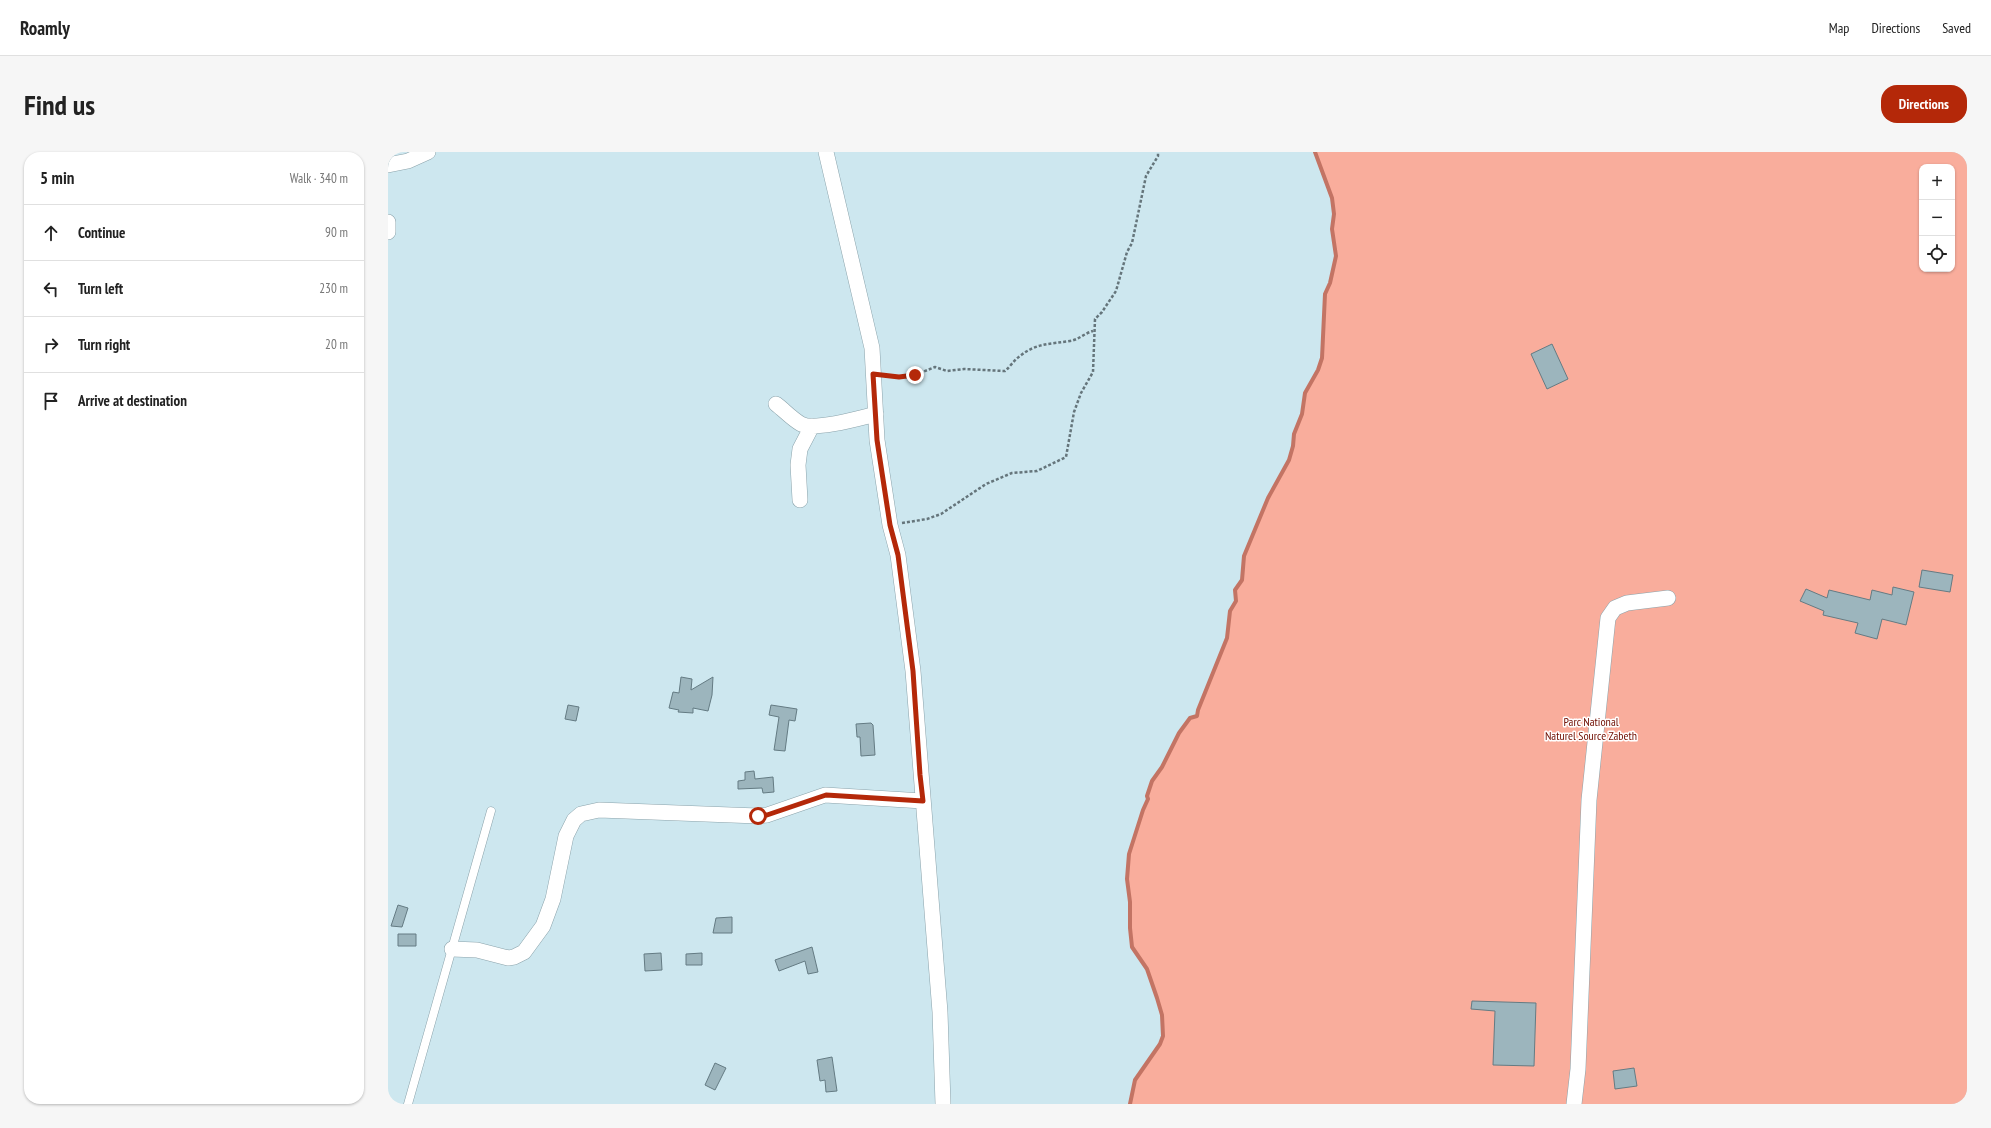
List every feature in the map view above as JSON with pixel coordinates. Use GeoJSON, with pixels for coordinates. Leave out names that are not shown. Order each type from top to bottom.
{"type":"FeatureCollection","features":[{"type":"Feature","properties":{"kind":"street"},"geometry":{"type":"LineString","coordinates":[[388,165],[408,161],[428,152]]}},
{"type":"Feature","properties":{"kind":"street"},"geometry":{"type":"LineString","coordinates":[[826,152],[872,348],[877,440],[890,525],[898,555],[913,671],[920,775],[940,1012],[943,1104]]}},
{"type":"Feature","properties":{"kind":"street"},"geometry":{"type":"LineString","coordinates":[[388,222],[388,232]]}},
{"type":"Feature","properties":{"kind":"street"},"geometry":{"type":"LineString","coordinates":[[776,404],[802,424],[812,426],[844,422],[876,414]]}},
{"type":"Feature","properties":{"kind":"street"},"geometry":{"type":"LineString","coordinates":[[800,500],[798,466],[800,449],[812,426]]}},
{"type":"Feature","properties":{"kind":"street"},"geometry":{"type":"LineString","coordinates":[[1574,1104],[1578,1069],[1589,800],[1608,618],[1615,608],[1626,603],[1668,598]]}},
{"type":"Feature","properties":{"kind":"street"},"geometry":{"type":"LineString","coordinates":[[452,949],[477,950],[508,958],[524,952],[543,926],[553,898],[566,836],[574,820],[581,814],[590,811],[599,810],[758,816],[767,815],[826,795],[923,801]]}},
{"type":"Feature","properties":{"kind":"lane"},"geometry":{"type":"LineString","coordinates":[[408,1104],[491,811]]}},
{"type":"Feature","properties":{"kind":"path"},"geometry":{"type":"LineString","coordinates":[[890,525],[927,519],[940,514],[986,484],[1012,473],[1037,470],[1066,457],[1074,412],[1081,393],[1093,372],[1093,331],[1095,319],[1102,312],[1116,291],[1127,252],[1132,243],[1146,176],[1158,156],[1158,152]]}},
{"type":"Feature","properties":{"kind":"path"},"geometry":{"type":"LineString","coordinates":[[873,374],[899,377],[915,375],[935,367],[947,371],[964,369],[1005,371],[1013,365],[1018,356],[1028,350],[1046,343],[1072,341],[1093,331]]}},
{"type":"Feature","properties":{"kind":"green space","name":"Parc National Naturel Source Zabeth"},"geometry":{"type":"Polygon","coordinates":[[[1315,152],[1967,152],[1967,1104],[1130,1104],[1135,1080],[1160,1044],[1163,1036],[1162,1015],[1147,969],[1132,947],[1130,902],[1127,879],[1129,854],[1148,799],[1147,796],[1152,781],[1162,767],[1179,733],[1190,718],[1197,716],[1198,710],[1227,638],[1230,611],[1236,601],[1235,590],[1242,580],[1244,556],[1268,498],[1289,460],[1293,446],[1294,434],[1302,414],[1305,393],[1318,370],[1322,358],[1325,294],[1330,283],[1336,256],[1332,229],[1334,214],[1332,198],[1315,152]]]}},
{"type":"Feature","properties":{"kind":"building"},"geometry":{"type":"Polygon","coordinates":[[[1552,344],[1568,379],[1547,389],[1531,354],[1552,344]]]}},
{"type":"Feature","properties":{"kind":"building"},"geometry":{"type":"Polygon","coordinates":[[[1922,570],[1953,575],[1950,592],[1919,587],[1922,570]]]}},
{"type":"Feature","properties":{"kind":"building"},"geometry":{"type":"Polygon","coordinates":[[[1893,587],[1914,592],[1906,625],[1882,619],[1877,639],[1855,633],[1858,623],[1823,615],[1824,611],[1800,601],[1806,589],[1827,598],[1829,590],[1870,600],[1872,590],[1892,595],[1893,587]]]}},
{"type":"Feature","properties":{"kind":"building"},"geometry":{"type":"Polygon","coordinates":[[[681,677],[692,679],[691,690],[713,677],[712,695],[708,711],[693,708],[693,713],[678,712],[679,710],[669,708],[673,692],[679,693],[681,677]]]}},
{"type":"Feature","properties":{"kind":"building"},"geometry":{"type":"Polygon","coordinates":[[[568,705],[579,707],[576,721],[565,719],[568,705]]]}},
{"type":"Feature","properties":{"kind":"building"},"geometry":{"type":"Polygon","coordinates":[[[771,705],[797,709],[795,721],[789,720],[785,751],[774,750],[779,717],[769,715],[771,705]]]}},
{"type":"Feature","properties":{"kind":"building"},"geometry":{"type":"Polygon","coordinates":[[[871,723],[873,725],[875,755],[861,756],[860,737],[857,737],[856,724],[871,723]]]}},
{"type":"Feature","properties":{"kind":"building"},"geometry":{"type":"Polygon","coordinates":[[[754,771],[755,779],[773,777],[774,792],[763,793],[762,788],[738,789],[738,781],[745,780],[745,772],[754,771]]]}},
{"type":"Feature","properties":{"kind":"building"},"geometry":{"type":"Polygon","coordinates":[[[398,905],[408,908],[402,927],[391,926],[398,905]]]}},
{"type":"Feature","properties":{"kind":"building"},"geometry":{"type":"Polygon","coordinates":[[[732,917],[732,933],[713,933],[716,918],[732,917]]]}},
{"type":"Feature","properties":{"kind":"building"},"geometry":{"type":"Polygon","coordinates":[[[398,934],[416,934],[416,946],[398,946],[398,934]]]}},
{"type":"Feature","properties":{"kind":"building"},"geometry":{"type":"Polygon","coordinates":[[[812,947],[818,972],[808,974],[805,961],[779,971],[775,960],[812,947]]]}},
{"type":"Feature","properties":{"kind":"building"},"geometry":{"type":"Polygon","coordinates":[[[661,953],[662,970],[645,971],[644,954],[661,953]]]}},
{"type":"Feature","properties":{"kind":"building"},"geometry":{"type":"Polygon","coordinates":[[[702,953],[702,965],[686,965],[686,954],[702,953]]]}},
{"type":"Feature","properties":{"kind":"building"},"geometry":{"type":"Polygon","coordinates":[[[1472,1001],[1536,1003],[1534,1066],[1493,1065],[1495,1011],[1471,1009],[1472,1001]]]}},
{"type":"Feature","properties":{"kind":"building"},"geometry":{"type":"Polygon","coordinates":[[[832,1057],[837,1091],[826,1092],[825,1080],[820,1081],[817,1060],[832,1057]]]}},
{"type":"Feature","properties":{"kind":"building"},"geometry":{"type":"Polygon","coordinates":[[[715,1063],[726,1068],[715,1090],[705,1085],[715,1063]]]}},
{"type":"Feature","properties":{"kind":"building"},"geometry":{"type":"Polygon","coordinates":[[[1634,1068],[1637,1086],[1615,1089],[1613,1071],[1634,1068]]]}},
{"type":"Feature","properties":{"kind":"waterway"},"geometry":{"type":"LineString","coordinates":[[1130,1104],[1135,1080],[1160,1044],[1163,1036],[1162,1015],[1147,969],[1132,947],[1130,902],[1127,879],[1129,854],[1148,799],[1147,796],[1152,781],[1162,767],[1179,733],[1190,718],[1197,716],[1198,710],[1227,638],[1230,611],[1236,601],[1235,590],[1242,580],[1244,556],[1268,498],[1289,460],[1293,446],[1294,434],[1302,414],[1305,393],[1318,370],[1322,358],[1325,294],[1330,283],[1336,256],[1332,229],[1334,214],[1332,198],[1315,152]]}},
{"type":"Feature","properties":{"kind":"route"},"geometry":{"type":"LineString","coordinates":[[758,816],[767,815],[815,797],[826,795],[923,801],[913,671],[898,555],[890,525],[877,440],[873,374],[899,377],[915,375]]}}]}
